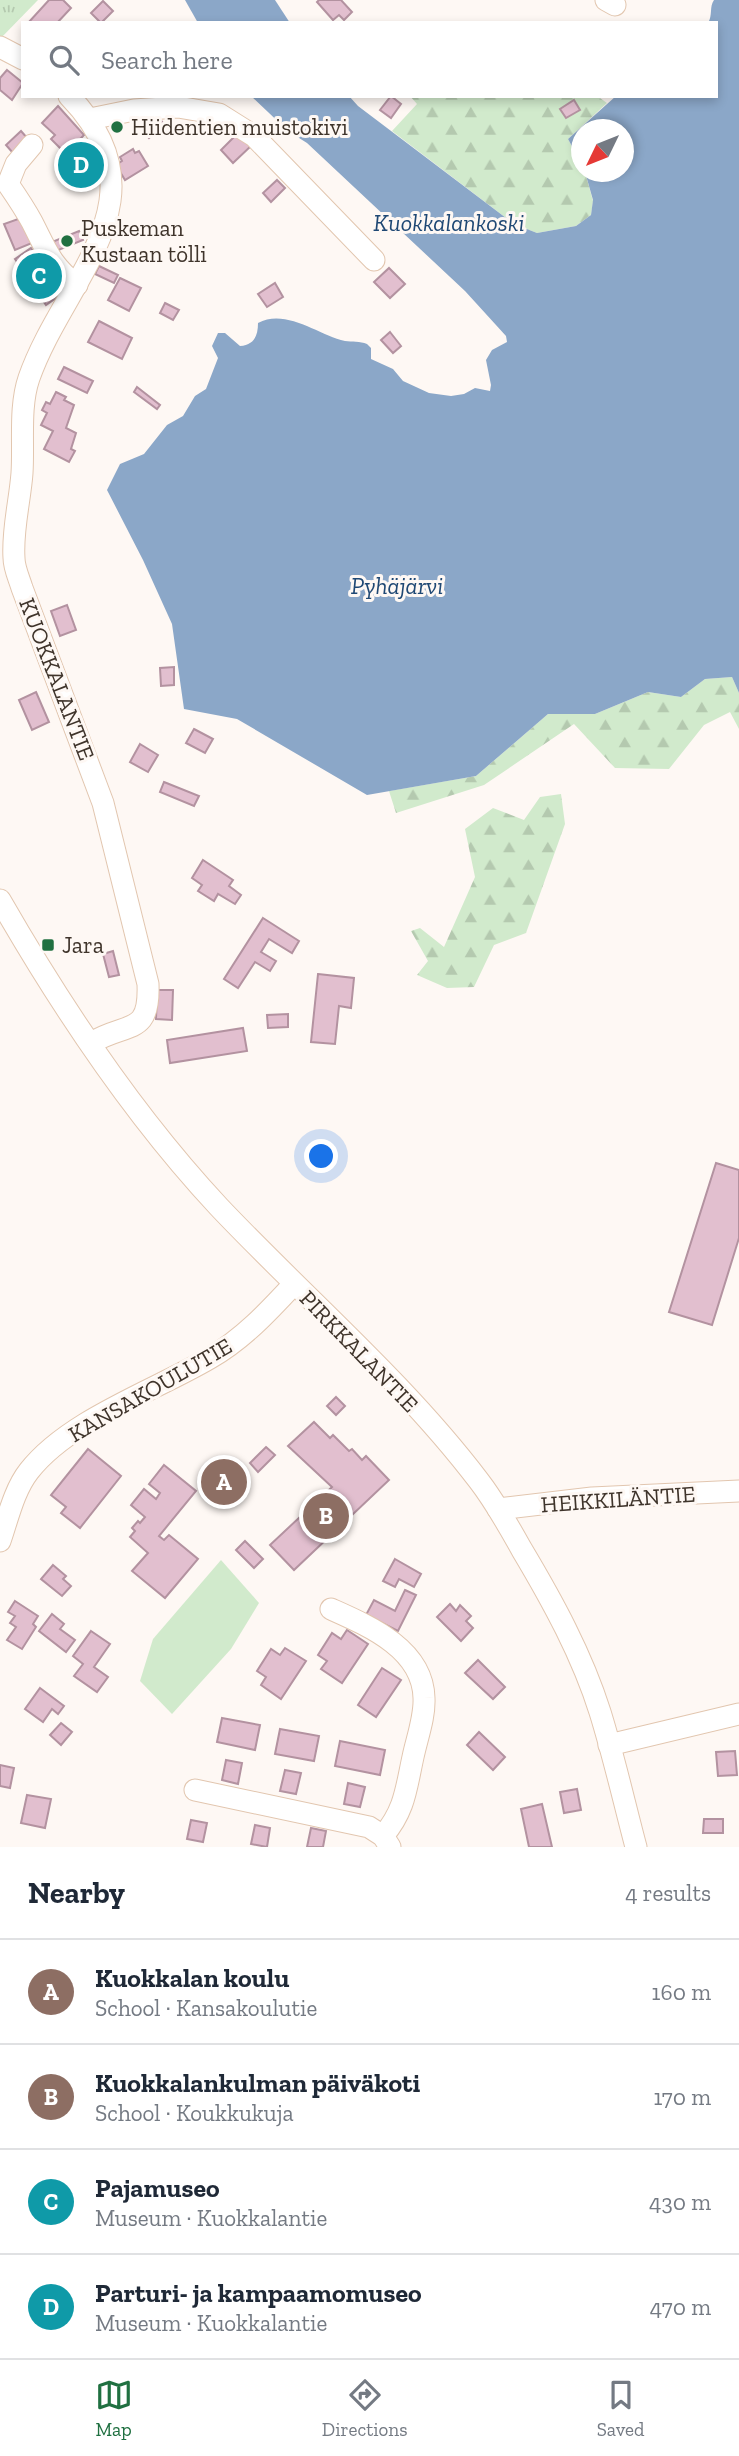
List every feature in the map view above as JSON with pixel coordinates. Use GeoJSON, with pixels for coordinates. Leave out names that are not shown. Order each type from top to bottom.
{"type":"FeatureCollection","features":[{"type":"Feature","properties":{"kind":"street"},"geometry":{"type":"LineString","coordinates":[[0,47],[21,58]]}},
{"type":"Feature","properties":{"kind":"street","name":"KUOKKALANTIE"},"geometry":{"type":"LineString","coordinates":[[71,98],[90,119],[107,153],[112,179],[110,204],[102,233],[28,381],[14,557],[19,578],[103,803],[148,984],[149,1004],[140,1022],[130,1028],[106,1034],[91,1043]]}},
{"type":"Feature","properties":{"kind":"street"},"geometry":{"type":"LineString","coordinates":[[90,119],[134,110],[178,107],[219,114],[254,136],[374,260]]}},
{"type":"Feature","properties":{"kind":"street"},"geometry":{"type":"LineString","coordinates":[[32,145],[16,163],[8,184],[25,209],[47,256],[61,273],[77,285]]}},
{"type":"Feature","properties":{"kind":"street","name":"PIRKKALANTIE"},"geometry":{"type":"LineString","coordinates":[[0,900],[91,1043],[163,1141],[217,1205],[363,1352],[425,1419],[479,1481],[498,1509],[544,1586],[575,1646],[599,1710],[636,1847]]}},
{"type":"Feature","properties":{"kind":"street","name":"KANSAKOULUTIE"},"geometry":{"type":"LineString","coordinates":[[0,1541],[28,1472],[47,1452],[78,1429],[169,1381],[240,1338],[294,1284]]}},
{"type":"Feature","properties":{"kind":"street","name":"HEIKKILÄNTIE"},"geometry":{"type":"LineString","coordinates":[[498,1509],[592,1498],[739,1491]]}},
{"type":"Feature","properties":{"kind":"street"},"geometry":{"type":"LineString","coordinates":[[195,1790],[369,1827],[387,1842],[404,1803],[425,1697],[419,1677],[407,1657],[390,1640],[331,1609]]}},
{"type":"Feature","properties":{"kind":"street"},"geometry":{"type":"LineString","coordinates":[[609,1745],[739,1714]]}},
{"type":"Feature","properties":{"kind":"green space"},"geometry":{"type":"Polygon","coordinates":[[[0,0],[38,0],[0,39],[0,0]]]}},
{"type":"Feature","properties":{"kind":"green space"},"geometry":{"type":"Polygon","coordinates":[[[412,98],[600,98],[607,103],[590,119],[571,119],[571,136],[568,139],[571,145],[571,182],[588,182],[593,201],[591,215],[576,226],[537,233],[514,224],[392,131],[417,104],[412,98]]]}},
{"type":"Feature","properties":{"kind":"green space"},"geometry":{"type":"Polygon","coordinates":[[[732,677],[739,693],[739,729],[730,712],[704,725],[669,769],[615,768],[574,724],[484,785],[396,813],[389,791],[476,776],[548,714],[595,714],[648,692],[681,697],[705,679],[732,677]]]}},
{"type":"Feature","properties":{"kind":"green space"},"geometry":{"type":"Polygon","coordinates":[[[561,794],[565,824],[526,933],[494,945],[474,987],[447,988],[417,975],[428,961],[411,931],[420,928],[444,947],[475,877],[465,829],[493,808],[524,820],[540,797],[561,794]]]}},
{"type":"Feature","properties":{"kind":"green space"},"geometry":{"type":"Polygon","coordinates":[[[221,1560],[259,1603],[231,1649],[172,1714],[140,1681],[153,1639],[221,1560]]]}},
{"type":"Feature","properties":{"kind":"water"},"geometry":{"type":"Polygon","coordinates":[[[185,0],[275,0],[289,21],[197,21],[185,0]]]}},
{"type":"Feature","properties":{"kind":"water","name":"Pyhäjärvi"},"geometry":{"type":"Polygon","coordinates":[[[714,0],[739,0],[739,693],[732,677],[705,679],[681,697],[648,692],[595,714],[548,714],[476,776],[367,795],[237,719],[184,709],[172,624],[107,490],[120,464],[144,454],[167,425],[183,416],[195,396],[206,389],[218,358],[212,346],[218,333],[225,333],[240,346],[249,344],[254,339],[258,323],[269,319],[291,321],[335,338],[367,344],[371,348],[371,359],[393,369],[403,381],[429,393],[451,396],[464,394],[475,388],[490,391],[486,360],[492,350],[507,342],[506,336],[465,291],[307,143],[288,131],[253,98],[351,98],[514,224],[537,233],[576,226],[591,215],[593,200],[588,182],[634,182],[634,119],[590,119],[614,98],[718,98],[718,21],[709,21],[714,0]]]}},
{"type":"Feature","properties":{"kind":"building"},"geometry":{"type":"Polygon","coordinates":[[[49,0],[63,0],[71,8],[59,21],[30,21],[49,0]]]}},
{"type":"Feature","properties":{"kind":"building"},"geometry":{"type":"Polygon","coordinates":[[[341,0],[352,12],[344,20],[339,15],[333,20],[317,2],[341,0]]]}},
{"type":"Feature","properties":{"kind":"building"},"geometry":{"type":"Polygon","coordinates":[[[103,1],[113,11],[103,21],[99,21],[91,13],[103,1]]]}},
{"type":"Feature","properties":{"kind":"building"},"geometry":{"type":"Polygon","coordinates":[[[7,70],[21,81],[12,100],[0,90],[0,78],[7,70]]]}},
{"type":"Feature","properties":{"kind":"building"},"geometry":{"type":"Polygon","coordinates":[[[389,98],[401,104],[391,118],[380,110],[389,98]]]}},
{"type":"Feature","properties":{"kind":"building"},"geometry":{"type":"Polygon","coordinates":[[[574,100],[580,110],[566,118],[560,109],[574,100]]]}},
{"type":"Feature","properties":{"kind":"building"},"geometry":{"type":"Polygon","coordinates":[[[58,106],[84,135],[69,151],[66,148],[63,151],[51,139],[55,135],[42,123],[58,106]]]}},
{"type":"Feature","properties":{"kind":"building"},"geometry":{"type":"Polygon","coordinates":[[[156,115],[164,124],[149,138],[141,129],[156,115]]]}},
{"type":"Feature","properties":{"kind":"building"},"geometry":{"type":"Polygon","coordinates":[[[21,131],[28,139],[13,153],[6,145],[21,131]]]}},
{"type":"Feature","properties":{"kind":"building"},"geometry":{"type":"Polygon","coordinates":[[[239,132],[252,145],[233,163],[221,150],[239,132]]]}},
{"type":"Feature","properties":{"kind":"building"},"geometry":{"type":"Polygon","coordinates":[[[87,140],[96,150],[86,159],[96,170],[85,181],[66,160],[87,140]]]}},
{"type":"Feature","properties":{"kind":"building"},"geometry":{"type":"Polygon","coordinates":[[[133,149],[135,153],[139,151],[148,166],[125,180],[116,165],[122,161],[120,157],[133,149]]]}},
{"type":"Feature","properties":{"kind":"building"},"geometry":{"type":"Polygon","coordinates":[[[277,180],[285,188],[271,202],[263,193],[277,180]]]}},
{"type":"Feature","properties":{"kind":"building"},"geometry":{"type":"Polygon","coordinates":[[[21,218],[32,243],[15,250],[4,224],[21,218]]]}},
{"type":"Feature","properties":{"kind":"building","name":"Puskeman Kustaan tölli"},"geometry":{"type":"Polygon","coordinates":[[[79,231],[83,240],[56,251],[52,242],[79,231]]]}},
{"type":"Feature","properties":{"kind":"building"},"geometry":{"type":"Polygon","coordinates":[[[31,248],[63,293],[46,305],[15,259],[31,248]]]}},
{"type":"Feature","properties":{"kind":"building"},"geometry":{"type":"Polygon","coordinates":[[[99,266],[118,275],[114,283],[95,274],[99,266]]]}},
{"type":"Feature","properties":{"kind":"building"},"geometry":{"type":"Polygon","coordinates":[[[389,268],[405,284],[390,298],[374,282],[389,268]]]}},
{"type":"Feature","properties":{"kind":"building"},"geometry":{"type":"Polygon","coordinates":[[[120,278],[141,288],[129,311],[108,300],[120,278]]]}},
{"type":"Feature","properties":{"kind":"building"},"geometry":{"type":"Polygon","coordinates":[[[275,283],[283,297],[267,307],[258,294],[275,283]]]}},
{"type":"Feature","properties":{"kind":"building"},"geometry":{"type":"Polygon","coordinates":[[[165,303],[179,310],[173,320],[160,313],[165,303]]]}},
{"type":"Feature","properties":{"kind":"building"},"geometry":{"type":"Polygon","coordinates":[[[99,321],[132,338],[122,359],[88,342],[99,321]]]}},
{"type":"Feature","properties":{"kind":"building"},"geometry":{"type":"Polygon","coordinates":[[[390,332],[401,346],[393,353],[381,340],[390,332]]]}},
{"type":"Feature","properties":{"kind":"building"},"geometry":{"type":"Polygon","coordinates":[[[64,367],[93,381],[87,393],[58,379],[64,367]]]}},
{"type":"Feature","properties":{"kind":"building"},"geometry":{"type":"Polygon","coordinates":[[[137,387],[160,405],[157,409],[134,392],[137,387]]]}},
{"type":"Feature","properties":{"kind":"building"},"geometry":{"type":"Polygon","coordinates":[[[56,392],[74,405],[66,428],[76,433],[71,449],[75,451],[69,462],[44,449],[53,431],[41,425],[47,413],[42,410],[46,402],[50,404],[56,392]]]}},
{"type":"Feature","properties":{"kind":"building"},"geometry":{"type":"Polygon","coordinates":[[[67,605],[76,630],[60,636],[51,611],[67,605]]]}},
{"type":"Feature","properties":{"kind":"building"},"geometry":{"type":"Polygon","coordinates":[[[174,667],[174,685],[161,686],[160,668],[174,667]]]}},
{"type":"Feature","properties":{"kind":"building"},"geometry":{"type":"Polygon","coordinates":[[[36,692],[49,722],[32,730],[19,700],[36,692]]]}},
{"type":"Feature","properties":{"kind":"building"},"geometry":{"type":"Polygon","coordinates":[[[194,729],[213,739],[205,753],[186,743],[194,729]]]}},
{"type":"Feature","properties":{"kind":"building"},"geometry":{"type":"Polygon","coordinates":[[[140,744],[158,755],[148,772],[130,762],[140,744]]]}},
{"type":"Feature","properties":{"kind":"building"},"geometry":{"type":"Polygon","coordinates":[[[164,782],[199,796],[194,806],[160,792],[164,782]]]}},
{"type":"Feature","properties":{"kind":"building"},"geometry":{"type":"Polygon","coordinates":[[[203,860],[233,880],[229,886],[241,895],[235,904],[218,894],[214,901],[198,891],[202,885],[192,878],[203,860]]]}},
{"type":"Feature","properties":{"kind":"building"},"geometry":{"type":"Polygon","coordinates":[[[263,918],[299,941],[292,953],[269,939],[261,952],[276,961],[270,971],[255,962],[238,988],[224,979],[263,918]]]}},
{"type":"Feature","properties":{"kind":"building"},"geometry":{"type":"Polygon","coordinates":[[[113,951],[119,975],[109,977],[103,954],[113,951]]]}},
{"type":"Feature","properties":{"kind":"building"},"geometry":{"type":"Polygon","coordinates":[[[318,974],[354,978],[351,1008],[339,1006],[335,1044],[311,1042],[318,974]]]}},
{"type":"Feature","properties":{"kind":"building"},"geometry":{"type":"Polygon","coordinates":[[[157,990],[173,990],[172,1020],[156,1019],[157,990]]]}},
{"type":"Feature","properties":{"kind":"building"},"geometry":{"type":"Polygon","coordinates":[[[288,1014],[288,1027],[268,1028],[267,1015],[288,1014]]]}},
{"type":"Feature","properties":{"kind":"building"},"geometry":{"type":"Polygon","coordinates":[[[243,1028],[247,1051],[170,1063],[167,1040],[243,1028]]]}},
{"type":"Feature","properties":{"kind":"building"},"geometry":{"type":"Polygon","coordinates":[[[716,1163],[739,1170],[739,1238],[712,1325],[669,1312],[716,1163]]]}},
{"type":"Feature","properties":{"kind":"building"},"geometry":{"type":"Polygon","coordinates":[[[336,1397],[345,1406],[336,1415],[327,1406],[336,1397]]]}},
{"type":"Feature","properties":{"kind":"building"},"geometry":{"type":"Polygon","coordinates":[[[314,1422],[330,1438],[333,1435],[362,1460],[366,1456],[389,1480],[294,1570],[270,1545],[332,1487],[288,1446],[314,1422]]]}},
{"type":"Feature","properties":{"kind":"building"},"geometry":{"type":"Polygon","coordinates":[[[266,1447],[275,1455],[258,1472],[250,1463],[266,1447]]]}},
{"type":"Feature","properties":{"kind":"building"},"geometry":{"type":"Polygon","coordinates":[[[88,1449],[121,1476],[80,1528],[61,1513],[66,1507],[51,1495],[88,1449]]]}},
{"type":"Feature","properties":{"kind":"building"},"geometry":{"type":"Polygon","coordinates":[[[164,1465],[196,1491],[159,1536],[164,1540],[169,1535],[198,1559],[165,1598],[132,1571],[148,1553],[130,1537],[135,1531],[132,1528],[145,1517],[131,1505],[144,1489],[156,1499],[160,1493],[149,1484],[164,1465]]]}},
{"type":"Feature","properties":{"kind":"building"},"geometry":{"type":"Polygon","coordinates":[[[245,1541],[263,1559],[254,1568],[236,1550],[245,1541]]]}},
{"type":"Feature","properties":{"kind":"building"},"geometry":{"type":"Polygon","coordinates":[[[395,1559],[421,1574],[414,1587],[399,1579],[395,1587],[383,1581],[395,1559]]]}},
{"type":"Feature","properties":{"kind":"building"},"geometry":{"type":"Polygon","coordinates":[[[53,1565],[66,1576],[63,1579],[71,1586],[62,1596],[41,1579],[53,1565]]]}},
{"type":"Feature","properties":{"kind":"building"},"geometry":{"type":"Polygon","coordinates":[[[405,1590],[416,1595],[398,1631],[366,1615],[374,1600],[395,1611],[405,1590]]]}},
{"type":"Feature","properties":{"kind":"building"},"geometry":{"type":"Polygon","coordinates":[[[15,1601],[38,1616],[33,1624],[36,1627],[22,1649],[7,1640],[16,1627],[10,1623],[15,1616],[8,1612],[15,1601]]]}},
{"type":"Feature","properties":{"kind":"building"},"geometry":{"type":"Polygon","coordinates":[[[450,1604],[456,1611],[460,1605],[471,1616],[466,1621],[473,1628],[461,1641],[437,1617],[450,1604]]]}},
{"type":"Feature","properties":{"kind":"building"},"geometry":{"type":"Polygon","coordinates":[[[52,1614],[64,1624],[60,1629],[75,1640],[66,1652],[39,1631],[52,1614]]]}},
{"type":"Feature","properties":{"kind":"building"},"geometry":{"type":"Polygon","coordinates":[[[347,1630],[368,1644],[342,1683],[321,1669],[327,1661],[318,1655],[332,1633],[341,1639],[347,1630]]]}},
{"type":"Feature","properties":{"kind":"building"},"geometry":{"type":"Polygon","coordinates":[[[91,1631],[110,1644],[94,1667],[108,1677],[97,1692],[74,1676],[83,1664],[73,1656],[91,1631]]]}},
{"type":"Feature","properties":{"kind":"building"},"geometry":{"type":"Polygon","coordinates":[[[285,1648],[306,1661],[281,1699],[261,1685],[266,1677],[257,1671],[271,1649],[280,1655],[285,1648]]]}},
{"type":"Feature","properties":{"kind":"building"},"geometry":{"type":"Polygon","coordinates":[[[478,1660],[505,1687],[493,1699],[465,1673],[478,1660]]]}},
{"type":"Feature","properties":{"kind":"building"},"geometry":{"type":"Polygon","coordinates":[[[382,1668],[401,1680],[376,1717],[358,1705],[382,1668]]]}},
{"type":"Feature","properties":{"kind":"building"},"geometry":{"type":"Polygon","coordinates":[[[40,1688],[64,1706],[58,1714],[52,1709],[43,1722],[25,1709],[40,1688]]]}},
{"type":"Feature","properties":{"kind":"building"},"geometry":{"type":"Polygon","coordinates":[[[222,1718],[260,1725],[255,1750],[217,1742],[222,1718]]]}},
{"type":"Feature","properties":{"kind":"building"},"geometry":{"type":"Polygon","coordinates":[[[61,1723],[72,1732],[61,1745],[50,1735],[61,1723]]]}},
{"type":"Feature","properties":{"kind":"building"},"geometry":{"type":"Polygon","coordinates":[[[280,1729],[319,1736],[314,1761],[275,1754],[280,1729]]]}},
{"type":"Feature","properties":{"kind":"building"},"geometry":{"type":"Polygon","coordinates":[[[479,1732],[505,1757],[493,1770],[467,1745],[479,1732]]]}},
{"type":"Feature","properties":{"kind":"building"},"geometry":{"type":"Polygon","coordinates":[[[340,1741],[385,1750],[380,1775],[335,1766],[340,1741]]]}},
{"type":"Feature","properties":{"kind":"building"},"geometry":{"type":"Polygon","coordinates":[[[735,1751],[737,1775],[718,1776],[716,1752],[735,1751]]]}},
{"type":"Feature","properties":{"kind":"building"},"geometry":{"type":"Polygon","coordinates":[[[226,1760],[242,1763],[238,1784],[222,1780],[226,1760]]]}},
{"type":"Feature","properties":{"kind":"building"},"geometry":{"type":"Polygon","coordinates":[[[0,1765],[14,1768],[10,1788],[0,1786],[0,1765]]]}},
{"type":"Feature","properties":{"kind":"building"},"geometry":{"type":"Polygon","coordinates":[[[285,1770],[301,1773],[296,1794],[280,1791],[285,1770]]]}},
{"type":"Feature","properties":{"kind":"building"},"geometry":{"type":"Polygon","coordinates":[[[348,1783],[365,1787],[360,1807],[344,1804],[348,1783]]]}},
{"type":"Feature","properties":{"kind":"building"},"geometry":{"type":"Polygon","coordinates":[[[577,1789],[581,1810],[564,1813],[560,1792],[577,1789]]]}},
{"type":"Feature","properties":{"kind":"building"},"geometry":{"type":"Polygon","coordinates":[[[27,1795],[51,1799],[45,1828],[21,1823],[27,1795]]]}},
{"type":"Feature","properties":{"kind":"building"},"geometry":{"type":"Polygon","coordinates":[[[542,1804],[552,1847],[529,1847],[521,1809],[542,1804]]]}},
{"type":"Feature","properties":{"kind":"building"},"geometry":{"type":"Polygon","coordinates":[[[704,1819],[723,1819],[723,1833],[703,1833],[704,1819]]]}},
{"type":"Feature","properties":{"kind":"building"},"geometry":{"type":"Polygon","coordinates":[[[191,1820],[207,1823],[203,1842],[187,1839],[191,1820]]]}},
{"type":"Feature","properties":{"kind":"building"},"geometry":{"type":"Polygon","coordinates":[[[255,1825],[270,1828],[267,1847],[251,1844],[255,1825]]]}},
{"type":"Feature","properties":{"kind":"building"},"geometry":{"type":"Polygon","coordinates":[[[311,1828],[326,1831],[323,1847],[307,1847],[311,1828]]]}},
{"type":"Feature","properties":{"kind":"place","name":"Hiidentien muistokivi"},"geometry":{"type":"Point","coordinates":[117,127]}},
{"type":"Feature","properties":{"kind":"place","name":"Parturi- ja kampaamomuseo"},"geometry":{"type":"Point","coordinates":[81,165]}},
{"type":"Feature","properties":{"kind":"place","name":"Puskeman Kustaan tölli"},"geometry":{"type":"Point","coordinates":[67,241]}},
{"type":"Feature","properties":{"kind":"place","name":"Pajamuseo"},"geometry":{"type":"Point","coordinates":[39,276]}},
{"type":"Feature","properties":{"kind":"place","name":"Jara"},"geometry":{"type":"Point","coordinates":[48,945]}},
{"type":"Feature","properties":{"kind":"place","name":"Kuokkalan koulu"},"geometry":{"type":"Point","coordinates":[224,1482]}},
{"type":"Feature","properties":{"kind":"place","name":"Kuokkalankulman päiväkoti"},"geometry":{"type":"Point","coordinates":[326,1516]}},
{"type":"Feature","properties":{"kind":"water label","name":"Kuokkalankoski"},"geometry":{"type":"Point","coordinates":[449,223]}}]}
